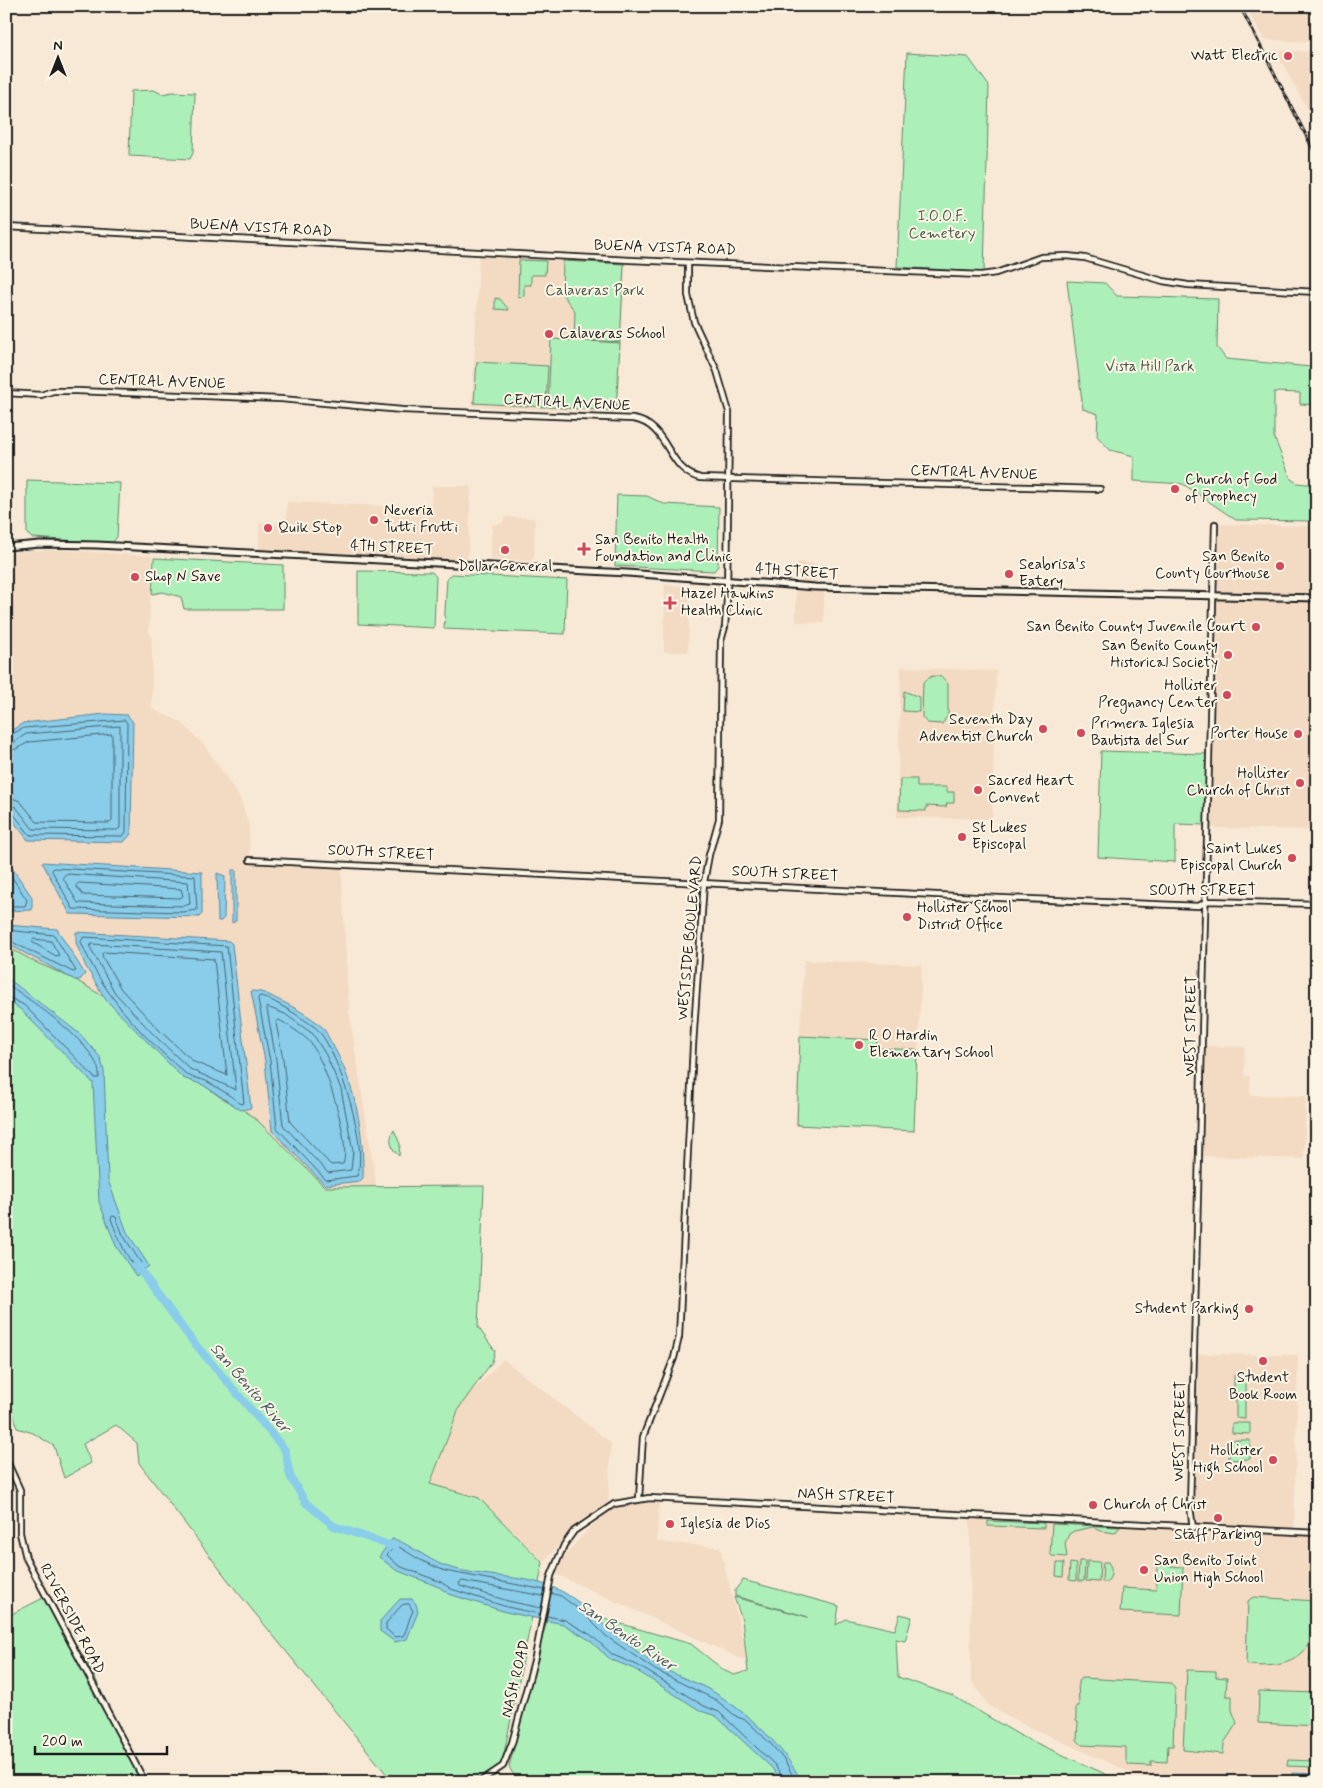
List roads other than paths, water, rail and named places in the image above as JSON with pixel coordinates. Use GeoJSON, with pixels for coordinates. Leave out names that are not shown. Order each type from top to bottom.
{"type":"FeatureCollection","features":[{"type":"Feature","properties":{"kind":"main road","name":"4TH STREET"},"geometry":{"type":"LineString","coordinates":[[6,547],[40,544],[97,545],[727,579],[815,587],[1317,598]]}},
{"type":"Feature","properties":{"kind":"street","name":"BUENA VISTA ROAD"},"geometry":{"type":"LineString","coordinates":[[6,227],[688,263],[981,275],[1041,257],[1067,256],[1091,259],[1163,281],[1188,285],[1317,292]]}},
{"type":"Feature","properties":{"kind":"street","name":"WESTSIDE BOULEVARD"},"geometry":{"type":"LineString","coordinates":[[639,1499],[643,1437],[674,1358],[679,1337],[693,1046],[704,882],[719,820],[721,641],[725,627],[727,579],[728,406],[717,371],[694,322],[688,295],[688,263]]}},
{"type":"Feature","properties":{"kind":"street","name":"CENTRAL AVENUE"},"geometry":{"type":"LineString","coordinates":[[6,393],[41,395],[53,391],[77,391],[255,398],[402,410],[634,419],[646,422],[658,432],[675,462],[686,473],[700,478],[1100,489]]}},
{"type":"Feature","properties":{"kind":"street","name":"WEST STREET"},"geometry":{"type":"LineString","coordinates":[[1193,1528],[1190,1498],[1216,524]]}},
{"type":"Feature","properties":{"kind":"street","name":"SOUTH STREET"},"geometry":{"type":"LineString","coordinates":[[250,860],[1043,900],[1199,906],[1207,901],[1317,904]]}},
{"type":"Feature","properties":{"kind":"street","name":"RIVERSIDE ROAD"},"geometry":{"type":"LineString","coordinates":[[6,1459],[20,1490],[20,1533],[26,1558],[145,1782]]}},
{"type":"Feature","properties":{"kind":"street","name":"NASH STREET"},"geometry":{"type":"LineString","coordinates":[[614,1504],[639,1499],[1193,1528]]}},
{"type":"Feature","properties":{"kind":"street","name":"NASH ROAD"},"geometry":{"type":"LineString","coordinates":[[479,1782],[503,1766],[521,1711],[554,1568],[564,1545],[574,1531],[614,1504]]}},
{"type":"Feature","properties":{"kind":"street"},"geometry":{"type":"LineString","coordinates":[[1193,1528],[1317,1533]]}},
{"type":"Feature","properties":{"kind":"water"},"geometry":{"type":"Polygon","coordinates":[[[105,714],[127,715],[133,722],[131,834],[124,842],[28,840],[6,812],[6,734],[23,723],[105,714]]]}},
{"type":"Feature","properties":{"kind":"water"},"geometry":{"type":"Polygon","coordinates":[[[6,859],[32,897],[32,910],[6,911],[6,859]]]}},
{"type":"Feature","properties":{"kind":"water"},"geometry":{"type":"Polygon","coordinates":[[[42,862],[202,872],[202,914],[199,917],[70,914],[42,862]]]}},
{"type":"Feature","properties":{"kind":"water"},"geometry":{"type":"Polygon","coordinates":[[[232,870],[236,870],[236,921],[232,923],[232,870]]]}},
{"type":"Feature","properties":{"kind":"water"},"geometry":{"type":"Polygon","coordinates":[[[217,873],[225,876],[224,918],[221,921],[218,921],[217,873]]]}},
{"type":"Feature","properties":{"kind":"water"},"geometry":{"type":"Polygon","coordinates":[[[6,925],[57,929],[85,974],[80,980],[75,980],[6,943],[6,925]]]}},
{"type":"Feature","properties":{"kind":"water"},"geometry":{"type":"Polygon","coordinates":[[[76,932],[229,941],[232,944],[251,1108],[241,1110],[203,1085],[183,1078],[106,1000],[86,967],[76,943],[76,932]]]}},
{"type":"Feature","properties":{"kind":"water"},"geometry":{"type":"Polygon","coordinates":[[[6,977],[80,1034],[100,1057],[104,1071],[108,1180],[127,1232],[149,1266],[136,1276],[116,1246],[99,1202],[93,1083],[20,1009],[6,1000],[6,977]]]}},
{"type":"Feature","properties":{"kind":"water"},"geometry":{"type":"Polygon","coordinates":[[[251,991],[264,993],[292,1006],[313,1019],[325,1031],[346,1074],[360,1125],[363,1178],[360,1181],[325,1185],[272,1131],[265,1061],[251,991]]]}},
{"type":"Feature","properties":{"kind":"water"},"geometry":{"type":"Polygon","coordinates":[[[392,1539],[445,1566],[474,1573],[535,1582],[549,1586],[572,1597],[619,1638],[654,1664],[713,1691],[744,1714],[786,1756],[802,1782],[782,1782],[772,1768],[716,1716],[701,1711],[634,1669],[610,1659],[588,1639],[563,1624],[506,1612],[449,1594],[439,1587],[396,1570],[379,1557],[392,1539]]]}},
{"type":"Feature","properties":{"kind":"water"},"geometry":{"type":"Polygon","coordinates":[[[400,1599],[412,1599],[416,1604],[418,1612],[407,1639],[395,1642],[380,1631],[380,1621],[400,1599]]]}},
{"type":"Feature","properties":{"kind":"water"},"geometry":{"type":"Polygon","coordinates":[[[1292,1773],[1317,1774],[1317,1782],[1291,1782],[1292,1773]]]}},
{"type":"Feature","properties":{"kind":"waterway","name":"San Benito River"},"geometry":{"type":"LineString","coordinates":[[137,1265],[137,1269],[141,1271],[190,1338],[285,1450],[290,1476],[306,1503],[334,1526],[395,1547]]}},
{"type":"Feature","properties":{"kind":"railway"},"geometry":{"type":"LineString","coordinates":[[1240,6],[1317,157]]}},
{"type":"Feature","properties":{"kind":"place","name":"Watt Electric"},"geometry":{"type":"Point","coordinates":[1288,56]}},
{"type":"Feature","properties":{"kind":"place","name":"Calaveras School"},"geometry":{"type":"Point","coordinates":[549,334]}},
{"type":"Feature","properties":{"kind":"place","name":"Church of God of Prophecy"},"geometry":{"type":"Point","coordinates":[1175,489]}},
{"type":"Feature","properties":{"kind":"place","name":"Neveria Tutti Frutti"},"geometry":{"type":"Point","coordinates":[374,520]}},
{"type":"Feature","properties":{"kind":"place","name":"Quik Stop"},"geometry":{"type":"Point","coordinates":[268,528]}},
{"type":"Feature","properties":{"kind":"place","name":"San Benito Health Foundation and Clinic"},"geometry":{"type":"Point","coordinates":[584,549]}},
{"type":"Feature","properties":{"kind":"place","name":"Dollar General"},"geometry":{"type":"Point","coordinates":[505,550]}},
{"type":"Feature","properties":{"kind":"place","name":"San Benito County Courthouse"},"geometry":{"type":"Point","coordinates":[1280,566]}},
{"type":"Feature","properties":{"kind":"place","name":"Seabrisa's Eatery"},"geometry":{"type":"Point","coordinates":[1009,574]}},
{"type":"Feature","properties":{"kind":"place","name":"Shop N Save"},"geometry":{"type":"Point","coordinates":[135,577]}},
{"type":"Feature","properties":{"kind":"place","name":"Hazel Hawkins Health Clinic"},"geometry":{"type":"Point","coordinates":[670,603]}},
{"type":"Feature","properties":{"kind":"place","name":"San Benito County Juvenile Court"},"geometry":{"type":"Point","coordinates":[1256,627]}},
{"type":"Feature","properties":{"kind":"place","name":"San Benito County Historical Society"},"geometry":{"type":"Point","coordinates":[1228,655]}},
{"type":"Feature","properties":{"kind":"place","name":"Hollister Pregnancy Center"},"geometry":{"type":"Point","coordinates":[1227,695]}},
{"type":"Feature","properties":{"kind":"place","name":"Seventh Day Adventist Church"},"geometry":{"type":"Point","coordinates":[1043,729]}},
{"type":"Feature","properties":{"kind":"place","name":"Primera Iglesia Bautista del Sur"},"geometry":{"type":"Point","coordinates":[1081,733]}},
{"type":"Feature","properties":{"kind":"place","name":"Porter House"},"geometry":{"type":"Point","coordinates":[1298,734]}},
{"type":"Feature","properties":{"kind":"place","name":"Hollister Church of Christ"},"geometry":{"type":"Point","coordinates":[1300,783]}},
{"type":"Feature","properties":{"kind":"place","name":"Sacred Heart Convent"},"geometry":{"type":"Point","coordinates":[978,790]}},
{"type":"Feature","properties":{"kind":"place","name":"St Lukes Episcopal"},"geometry":{"type":"Point","coordinates":[962,837]}},
{"type":"Feature","properties":{"kind":"place","name":"Saint Lukes Episcopal Church"},"geometry":{"type":"Point","coordinates":[1292,858]}},
{"type":"Feature","properties":{"kind":"place","name":"Hollister School District Office"},"geometry":{"type":"Point","coordinates":[907,917]}},
{"type":"Feature","properties":{"kind":"place","name":"R O Hardin Elementary School"},"geometry":{"type":"Point","coordinates":[859,1045]}},
{"type":"Feature","properties":{"kind":"place","name":"Student Parking"},"geometry":{"type":"Point","coordinates":[1249,1309]}},
{"type":"Feature","properties":{"kind":"place","name":"Student Book Room"},"geometry":{"type":"Point","coordinates":[1263,1361]}},
{"type":"Feature","properties":{"kind":"place","name":"Hollister High School"},"geometry":{"type":"Point","coordinates":[1273,1460]}},
{"type":"Feature","properties":{"kind":"place","name":"Church of Christ"},"geometry":{"type":"Point","coordinates":[1093,1505]}},
{"type":"Feature","properties":{"kind":"place","name":"Staff Parking"},"geometry":{"type":"Point","coordinates":[1218,1518]}},
{"type":"Feature","properties":{"kind":"place","name":"Iglesia de Dios"},"geometry":{"type":"Point","coordinates":[670,1524]}},
{"type":"Feature","properties":{"kind":"place","name":"San Benito Joint Union High School"},"geometry":{"type":"Point","coordinates":[1144,1570]}},
{"type":"Feature","properties":{"kind":"park label","name":"I.O.O.F. Cemetery"},"geometry":{"type":"Point","coordinates":[942,226]}},
{"type":"Feature","properties":{"kind":"park label","name":"Calaveras Park"},"geometry":{"type":"Point","coordinates":[595,291]}},
{"type":"Feature","properties":{"kind":"park label","name":"Vista Hill Park"},"geometry":{"type":"Point","coordinates":[1150,367]}}]}
